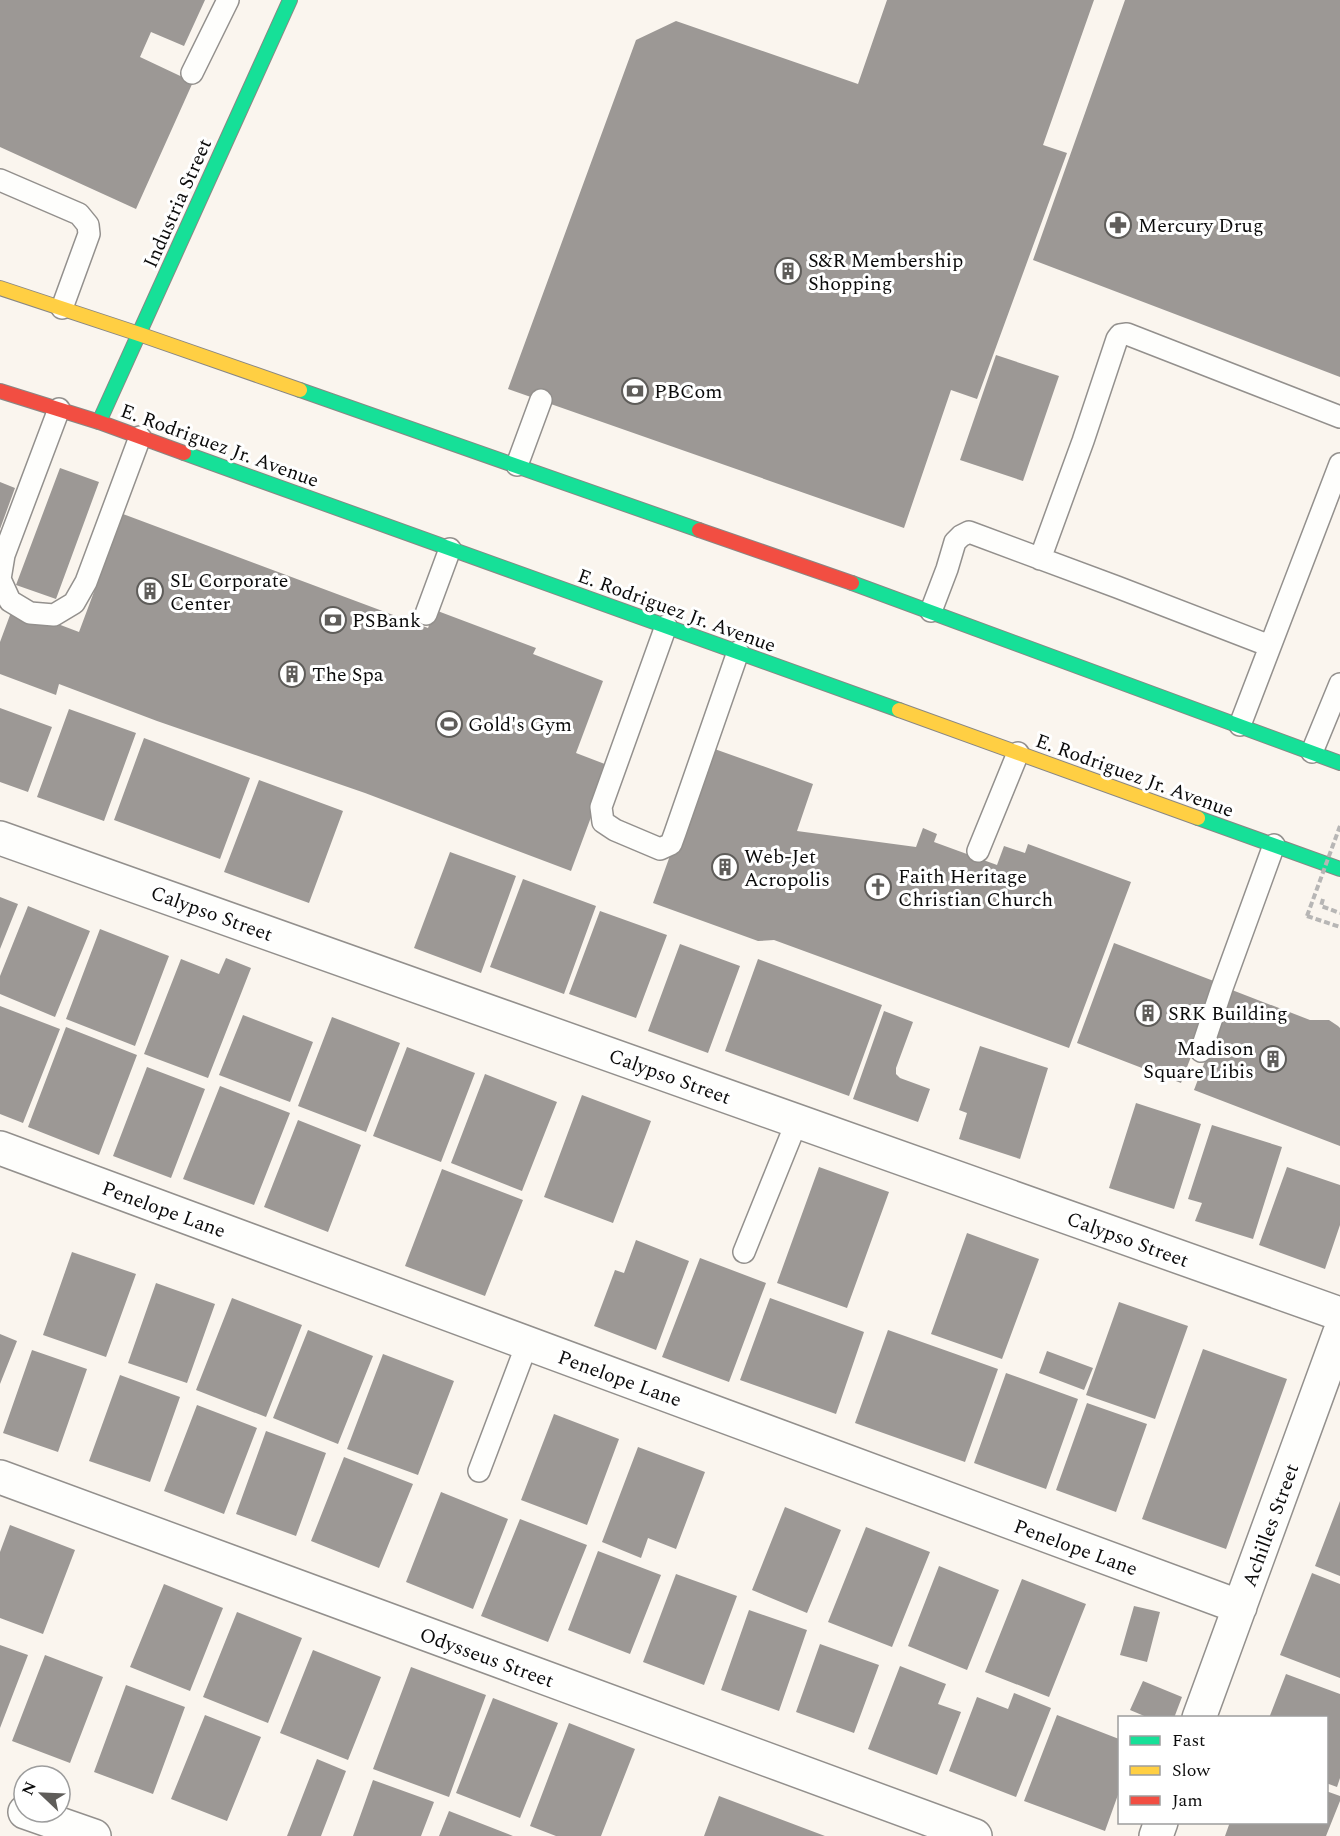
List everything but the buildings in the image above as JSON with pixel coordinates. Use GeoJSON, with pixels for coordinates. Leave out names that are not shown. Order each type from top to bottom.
{"type":"FeatureCollection","features":[{"type":"Feature","properties":{"kind":"main road","name":"Industria Street"},"geometry":{"type":"LineString","coordinates":[[99,422],[290,0]]}},
{"type":"Feature","properties":{"kind":"main road"},"geometry":{"type":"LineString","coordinates":[[0,288],[140,334],[931,611],[1340,763]]}},
{"type":"Feature","properties":{"kind":"main road","name":"E. Rodriguez Jr. Avenue"},"geometry":{"type":"LineString","coordinates":[[0,391],[99,422],[1340,869]]}},
{"type":"Feature","properties":{"kind":"street","name":"Calypso Street"},"geometry":{"type":"LineString","coordinates":[[0,838],[1340,1314]]}},
{"type":"Feature","properties":{"kind":"street","name":"Penelope Lane"},"geometry":{"type":"LineString","coordinates":[[0,1148],[1240,1607]]}},
{"type":"Feature","properties":{"kind":"street","name":"Achilles Street"},"geometry":{"type":"LineString","coordinates":[[1200,1716],[1340,1332]]}},
{"type":"Feature","properties":{"kind":"street","name":"Odysseus Street"},"geometry":{"type":"LineString","coordinates":[[0,1477],[975,1836]]}},
{"type":"Feature","properties":{"kind":"street"},"geometry":{"type":"LineString","coordinates":[[59,1824],[94,1836]]}},
{"type":"Feature","properties":{"kind":"lane"},"geometry":{"type":"LineString","coordinates":[[192,73],[228,0]]}},
{"type":"Feature","properties":{"kind":"lane"},"geometry":{"type":"LineString","coordinates":[[0,180],[80,214],[88,225],[89,234],[62,308]]}},
{"type":"Feature","properties":{"kind":"lane"},"geometry":{"type":"LineString","coordinates":[[1040,559],[1120,335],[1127,334],[1340,417]]}},
{"type":"Feature","properties":{"kind":"lane"},"geometry":{"type":"LineString","coordinates":[[517,465],[541,400]]}},
{"type":"Feature","properties":{"kind":"lane"},"geometry":{"type":"LineString","coordinates":[[59,409],[4,555],[0,579],[10,601],[30,613],[54,615],[74,603],[86,582],[140,437]]}},
{"type":"Feature","properties":{"kind":"lane"},"geometry":{"type":"LineString","coordinates":[[1240,725],[1340,464]]}},
{"type":"Feature","properties":{"kind":"lane"},"geometry":{"type":"LineString","coordinates":[[931,611],[955,542],[969,532],[1269,646]]}},
{"type":"Feature","properties":{"kind":"lane"},"geometry":{"type":"LineString","coordinates":[[426,614],[450,549]]}},
{"type":"Feature","properties":{"kind":"lane"},"geometry":{"type":"LineString","coordinates":[[666,626],[601,807],[603,822],[615,830],[660,849],[670,844],[675,833],[738,652]]}},
{"type":"Feature","properties":{"kind":"lane"},"geometry":{"type":"LineString","coordinates":[[1312,752],[1340,684]]}},
{"type":"Feature","properties":{"kind":"lane"},"geometry":{"type":"LineString","coordinates":[[978,851],[1018,753]]}},
{"type":"Feature","properties":{"kind":"lane"},"geometry":{"type":"LineString","coordinates":[[1201,1051],[1274,845]]}},
{"type":"Feature","properties":{"kind":"lane"},"geometry":{"type":"LineString","coordinates":[[744,1252],[797,1121]]}},
{"type":"Feature","properties":{"kind":"lane"},"geometry":{"type":"LineString","coordinates":[[479,1471],[527,1344]]}},
{"type":"Feature","properties":{"kind":"path"},"geometry":{"type":"LineString","coordinates":[[1340,826],[1307,916],[1340,927]]}},
{"type":"Feature","properties":{"kind":"path"},"geometry":{"type":"LineString","coordinates":[[1321,906],[1340,913]]}},
{"type":"Feature","properties":{"kind":"traffic: fast"},"geometry":{"type":"LineString","coordinates":[[99,422],[290,0]]}},
{"type":"Feature","properties":{"kind":"traffic: fast"},"geometry":{"type":"LineString","coordinates":[[300,390],[699,530]]}},
{"type":"Feature","properties":{"kind":"traffic: fast"},"geometry":{"type":"LineString","coordinates":[[184,453],[899,710]]}},
{"type":"Feature","properties":{"kind":"traffic: fast"},"geometry":{"type":"LineString","coordinates":[[852,583],[1340,763]]}},
{"type":"Feature","properties":{"kind":"traffic: fast"},"geometry":{"type":"LineString","coordinates":[[1198,818],[1340,869]]}},
{"type":"Feature","properties":{"kind":"traffic: slow"},"geometry":{"type":"LineString","coordinates":[[0,288],[300,390]]}},
{"type":"Feature","properties":{"kind":"traffic: slow"},"geometry":{"type":"LineString","coordinates":[[899,710],[1198,818]]}},
{"type":"Feature","properties":{"kind":"traffic: jam"},"geometry":{"type":"LineString","coordinates":[[0,391],[99,422],[184,453]]}},
{"type":"Feature","properties":{"kind":"traffic: jam"},"geometry":{"type":"LineString","coordinates":[[699,530],[852,583]]}},
{"type":"Feature","properties":{"kind":"place","name":"Mercury Drug"},"geometry":{"type":"Point","coordinates":[1118,225]}},
{"type":"Feature","properties":{"kind":"place","name":"S&R Membership Shopping"},"geometry":{"type":"Point","coordinates":[788,271]}},
{"type":"Feature","properties":{"kind":"place","name":"PBCom"},"geometry":{"type":"Point","coordinates":[635,391]}},
{"type":"Feature","properties":{"kind":"place","name":"SL Corporate Center"},"geometry":{"type":"Point","coordinates":[150,591]}},
{"type":"Feature","properties":{"kind":"place","name":"PSBank"},"geometry":{"type":"Point","coordinates":[333,620]}},
{"type":"Feature","properties":{"kind":"place","name":"The Spa"},"geometry":{"type":"Point","coordinates":[292,674]}},
{"type":"Feature","properties":{"kind":"place","name":"Gold's Gym"},"geometry":{"type":"Point","coordinates":[449,724]}},
{"type":"Feature","properties":{"kind":"place","name":"Web-Jet Acropolis"},"geometry":{"type":"Point","coordinates":[725,867]}},
{"type":"Feature","properties":{"kind":"place","name":"Faith Heritage Christian Church"},"geometry":{"type":"Point","coordinates":[878,887]}},
{"type":"Feature","properties":{"kind":"place","name":"SRK Building"},"geometry":{"type":"Point","coordinates":[1148,1013]}},
{"type":"Feature","properties":{"kind":"place","name":"Madison Square Libis"},"geometry":{"type":"Point","coordinates":[1273,1059]}}]}
